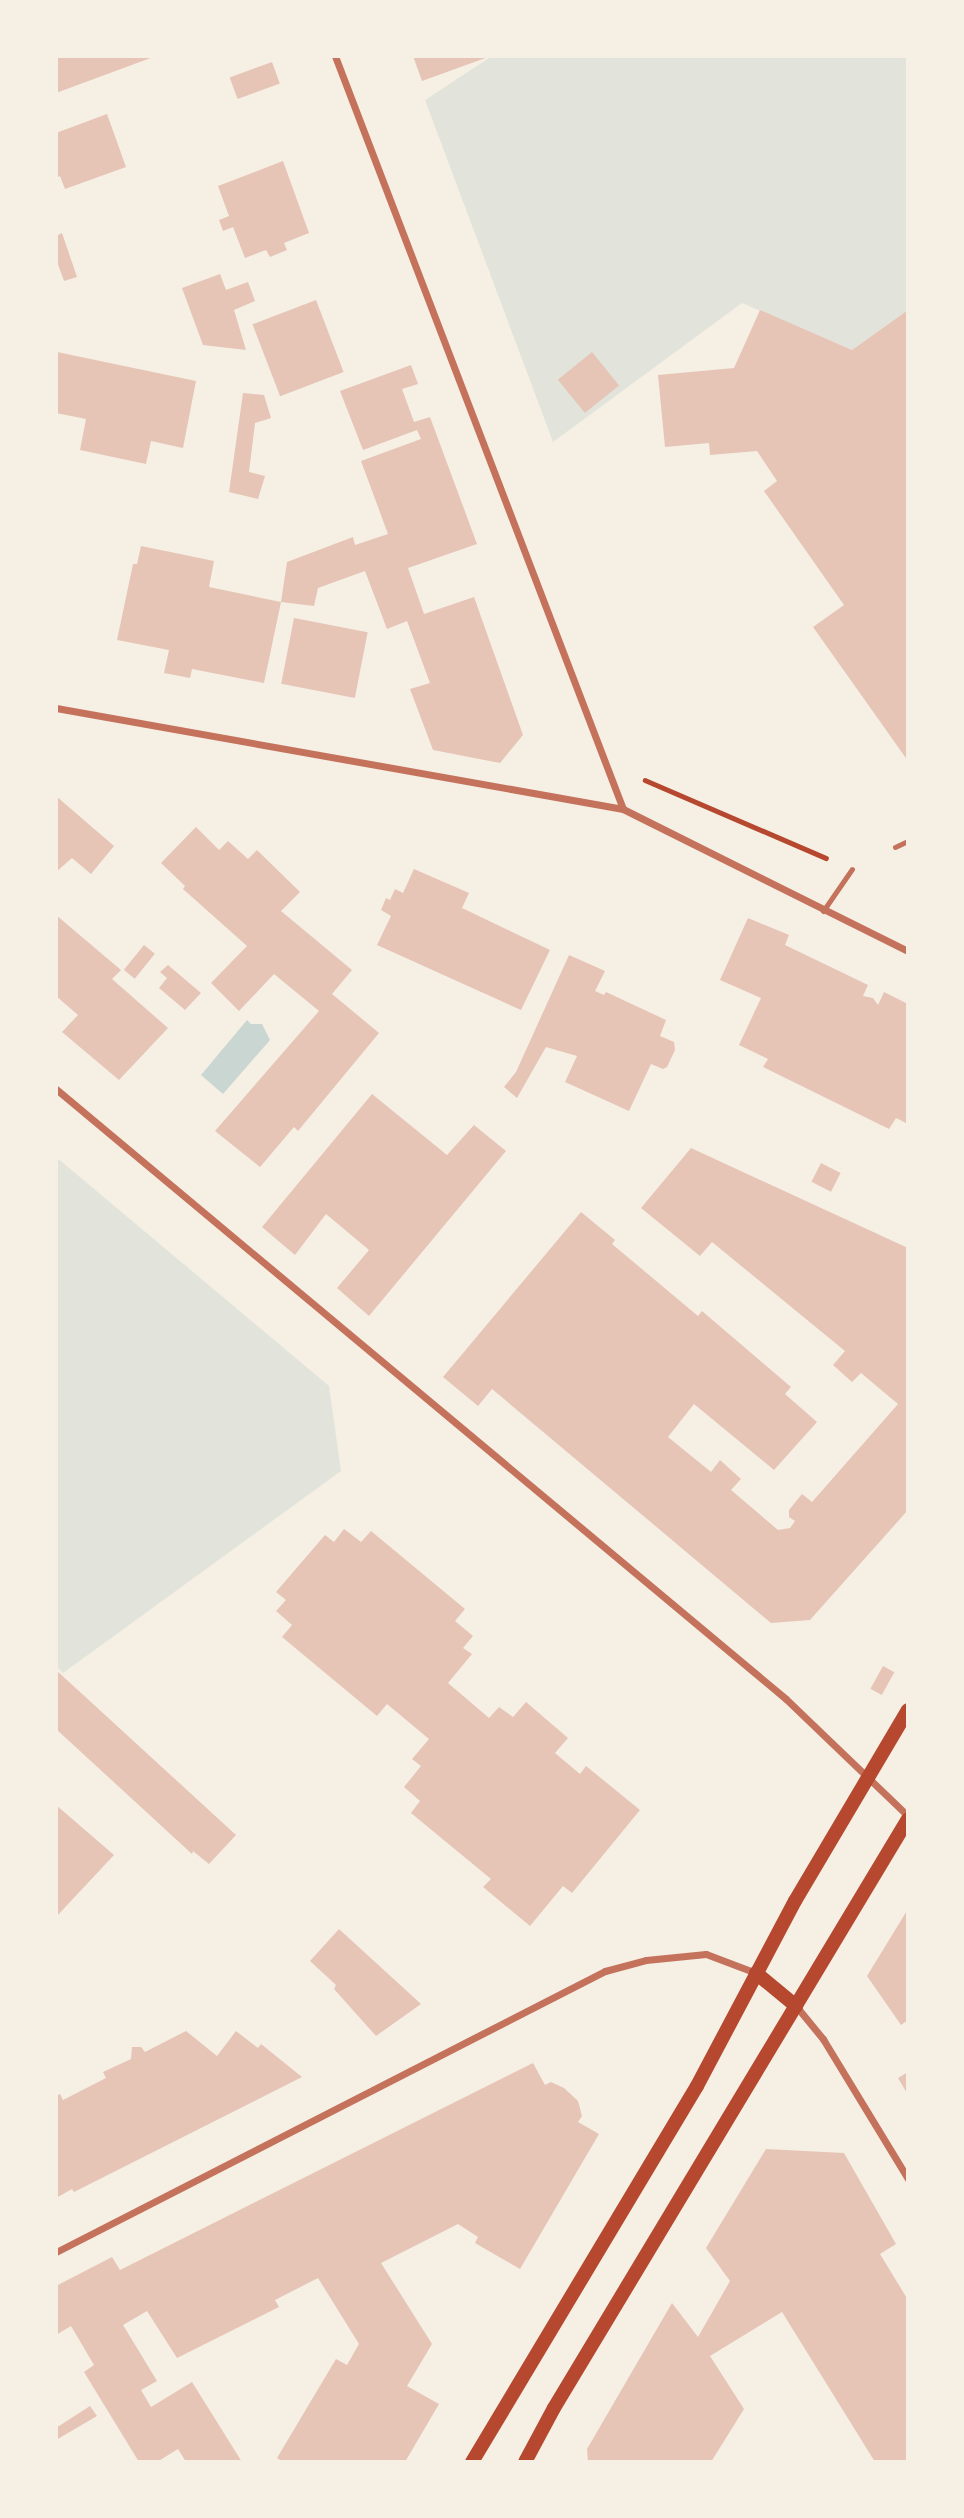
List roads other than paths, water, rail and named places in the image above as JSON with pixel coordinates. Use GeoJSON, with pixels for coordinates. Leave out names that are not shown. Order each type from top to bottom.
{"type":"FeatureCollection","features":[{"type":"Feature","properties":{"kind":"main road"},"geometry":{"type":"LineString","coordinates":[[472,2462],[697,2086],[757,1973],[908,1710]]}},
{"type":"Feature","properties":{"kind":"main road"},"geometry":{"type":"LineString","coordinates":[[525,2462],[554,2409],[908,1818]]}},
{"type":"Feature","properties":{"kind":"main road"},"geometry":{"type":"LineString","coordinates":[[757,1973],[796,2006]]}},
{"type":"Feature","properties":{"kind":"street"},"geometry":{"type":"LineString","coordinates":[[335,56],[623,809]]}},
{"type":"Feature","properties":{"kind":"street"},"geometry":{"type":"LineString","coordinates":[[56,708],[623,809],[823,911],[908,951]]}},
{"type":"Feature","properties":{"kind":"street"},"geometry":{"type":"LineString","coordinates":[[56,1088],[786,1699],[908,1818]]}},
{"type":"Feature","properties":{"kind":"street"},"geometry":{"type":"LineString","coordinates":[[56,2252],[605,1971],[646,1960],[706,1954],[757,1973]]}},
{"type":"Feature","properties":{"kind":"street"},"geometry":{"type":"LineString","coordinates":[[796,2006],[824,2039],[908,2179]]}},
{"type":"Feature","properties":{"kind":"lane"},"geometry":{"type":"LineString","coordinates":[[895,847],[908,841]]}},
{"type":"Feature","properties":{"kind":"lane"},"geometry":{"type":"LineString","coordinates":[[823,911],[852,869]]}}]}
